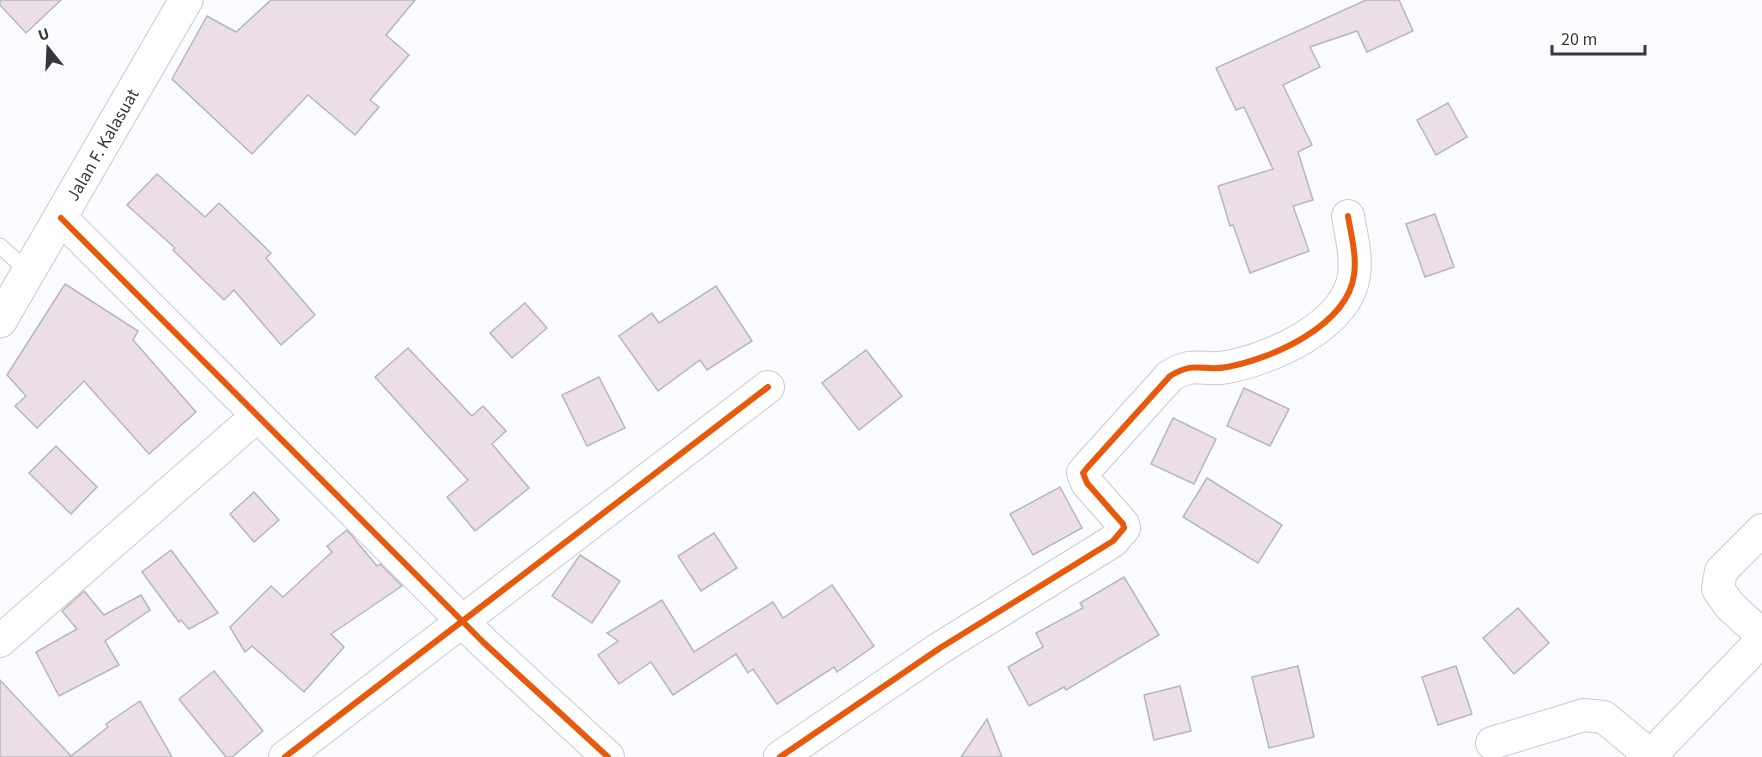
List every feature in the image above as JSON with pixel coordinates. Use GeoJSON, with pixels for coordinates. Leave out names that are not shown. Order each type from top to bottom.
{"type":"FeatureCollection","features":[{"type":"Feature","properties":{"kind":"street","name":"Jalan F. Kalasuat"},"geometry":{"type":"LineString","coordinates":[[0,321],[186,0]]}},
{"type":"Feature","properties":{"kind":"street"},"geometry":{"type":"LineString","coordinates":[[780,757],[940,648],[1082,563],[1113,541],[1124,528],[1123,524],[1087,483],[1083,473],[1170,376],[1182,368],[1196,365],[1224,368],[1262,359],[1306,337],[1330,317],[1350,292],[1354,275],[1355,256],[1348,216]]}},
{"type":"Feature","properties":{"kind":"street"},"geometry":{"type":"LineString","coordinates":[[61,218],[464,620],[483,643],[608,757]]}},
{"type":"Feature","properties":{"kind":"street"},"geometry":{"type":"LineString","coordinates":[[285,757],[768,387]]}},
{"type":"Feature","properties":{"kind":"street"},"geometry":{"type":"LineString","coordinates":[[0,640],[257,416]]}},
{"type":"Feature","properties":{"kind":"street"},"geometry":{"type":"LineString","coordinates":[[1762,530],[1721,571],[1718,589],[1730,606],[1762,635]]}},
{"type":"Feature","properties":{"kind":"street"},"geometry":{"type":"LineString","coordinates":[[1492,743],[1584,715],[1604,717],[1646,752],[1657,749],[1762,640]]}},
{"type":"Feature","properties":{"kind":"lane"},"geometry":{"type":"LineString","coordinates":[[0,246],[29,272]]}},
{"type":"Feature","properties":{"kind":"building"},"geometry":{"type":"Polygon","coordinates":[[[0,0],[61,0],[26,33],[0,5],[0,0]]]}},
{"type":"Feature","properties":{"kind":"building"},"geometry":{"type":"Polygon","coordinates":[[[271,0],[415,0],[386,35],[409,55],[370,100],[379,107],[355,135],[308,95],[252,154],[172,79],[207,16],[236,32],[271,0]]]}},
{"type":"Feature","properties":{"kind":"building"},"geometry":{"type":"Polygon","coordinates":[[[1366,0],[1399,0],[1413,31],[1367,52],[1357,31],[1310,47],[1320,67],[1283,85],[1312,145],[1298,152],[1313,200],[1293,206],[1309,251],[1250,273],[1233,225],[1230,226],[1218,186],[1273,169],[1244,107],[1236,110],[1216,68],[1366,0]]]}},
{"type":"Feature","properties":{"kind":"building"},"geometry":{"type":"Polygon","coordinates":[[[1448,103],[1467,137],[1436,155],[1417,120],[1448,103]]]}},
{"type":"Feature","properties":{"kind":"building"},"geometry":{"type":"Polygon","coordinates":[[[157,174],[205,217],[219,203],[271,253],[266,258],[315,315],[281,345],[234,290],[224,300],[173,250],[175,248],[127,205],[157,174]]]}},
{"type":"Feature","properties":{"kind":"building"},"geometry":{"type":"Polygon","coordinates":[[[1435,214],[1454,267],[1425,277],[1406,224],[1435,214]]]}},
{"type":"Feature","properties":{"kind":"building"},"geometry":{"type":"Polygon","coordinates":[[[65,284],[138,331],[133,340],[196,412],[149,454],[84,381],[37,428],[15,406],[26,396],[7,375],[65,284]]]}},
{"type":"Feature","properties":{"kind":"building"},"geometry":{"type":"Polygon","coordinates":[[[716,286],[752,341],[707,370],[700,360],[658,391],[619,336],[652,313],[659,323],[716,286]]]}},
{"type":"Feature","properties":{"kind":"building"},"geometry":{"type":"Polygon","coordinates":[[[525,303],[547,328],[512,358],[490,333],[525,303]]]}},
{"type":"Feature","properties":{"kind":"building"},"geometry":{"type":"Polygon","coordinates":[[[408,348],[472,416],[483,406],[506,431],[492,444],[529,488],[475,531],[447,497],[468,480],[375,377],[408,348]]]}},
{"type":"Feature","properties":{"kind":"building"},"geometry":{"type":"Polygon","coordinates":[[[866,350],[902,396],[859,430],[822,383],[866,350]]]}},
{"type":"Feature","properties":{"kind":"building"},"geometry":{"type":"Polygon","coordinates":[[[599,377],[625,428],[587,446],[562,395],[599,377]]]}},
{"type":"Feature","properties":{"kind":"building"},"geometry":{"type":"Polygon","coordinates":[[[1244,388],[1289,409],[1270,446],[1227,426],[1244,388]]]}},
{"type":"Feature","properties":{"kind":"building"},"geometry":{"type":"Polygon","coordinates":[[[1173,418],[1216,439],[1194,484],[1151,464],[1173,418]]]}},
{"type":"Feature","properties":{"kind":"building"},"geometry":{"type":"Polygon","coordinates":[[[56,446],[97,487],[71,514],[29,473],[56,446]]]}},
{"type":"Feature","properties":{"kind":"building"},"geometry":{"type":"Polygon","coordinates":[[[1207,478],[1282,525],[1258,563],[1183,517],[1207,478]]]}},
{"type":"Feature","properties":{"kind":"building"},"geometry":{"type":"Polygon","coordinates":[[[1060,487],[1082,528],[1033,555],[1010,514],[1060,487]]]}},
{"type":"Feature","properties":{"kind":"building"},"geometry":{"type":"Polygon","coordinates":[[[254,492],[279,520],[254,542],[230,514],[254,492]]]}},
{"type":"Feature","properties":{"kind":"building"},"geometry":{"type":"Polygon","coordinates":[[[347,530],[377,566],[380,564],[402,586],[331,634],[344,647],[304,692],[252,646],[245,652],[230,627],[271,586],[283,597],[332,552],[327,546],[347,530]]]}},
{"type":"Feature","properties":{"kind":"building"},"geometry":{"type":"Polygon","coordinates":[[[714,533],[737,568],[701,591],[678,556],[714,533]]]}},
{"type":"Feature","properties":{"kind":"building"},"geometry":{"type":"Polygon","coordinates":[[[171,550],[218,613],[189,629],[181,620],[179,622],[142,572],[171,550]]]}},
{"type":"Feature","properties":{"kind":"building"},"geometry":{"type":"Polygon","coordinates":[[[580,555],[620,581],[592,623],[552,596],[580,555]]]}},
{"type":"Feature","properties":{"kind":"building"},"geometry":{"type":"Polygon","coordinates":[[[1124,577],[1159,635],[1066,690],[1064,687],[1029,706],[1008,667],[1043,647],[1036,633],[1083,608],[1080,603],[1124,577]]]}},
{"type":"Feature","properties":{"kind":"building"},"geometry":{"type":"Polygon","coordinates":[[[832,585],[874,646],[837,672],[834,667],[777,704],[753,669],[748,673],[736,654],[673,695],[651,662],[619,684],[598,655],[618,641],[607,633],[662,600],[694,652],[773,602],[783,618],[832,585]]]}},
{"type":"Feature","properties":{"kind":"building"},"geometry":{"type":"Polygon","coordinates":[[[84,591],[104,615],[141,595],[150,610],[105,641],[119,665],[59,696],[36,652],[77,629],[62,611],[84,591]]]}},
{"type":"Feature","properties":{"kind":"building"},"geometry":{"type":"Polygon","coordinates":[[[1518,608],[1549,643],[1514,674],[1483,638],[1518,608]]]}},
{"type":"Feature","properties":{"kind":"building"},"geometry":{"type":"Polygon","coordinates":[[[1298,666],[1314,737],[1269,748],[1252,677],[1298,666]]]}},
{"type":"Feature","properties":{"kind":"building"},"geometry":{"type":"Polygon","coordinates":[[[1456,666],[1472,714],[1438,725],[1422,677],[1456,666]]]}},
{"type":"Feature","properties":{"kind":"building"},"geometry":{"type":"Polygon","coordinates":[[[214,671],[263,731],[232,757],[226,757],[179,699],[214,671]]]}},
{"type":"Feature","properties":{"kind":"building"},"geometry":{"type":"Polygon","coordinates":[[[0,680],[71,756],[108,727],[106,724],[140,701],[172,757],[0,757],[0,680]]]}},
{"type":"Feature","properties":{"kind":"building"},"geometry":{"type":"Polygon","coordinates":[[[1180,686],[1191,731],[1154,740],[1144,695],[1180,686]]]}},
{"type":"Feature","properties":{"kind":"building"},"geometry":{"type":"Polygon","coordinates":[[[987,719],[1002,757],[961,757],[987,719]]]}},
{"type":"Feature","properties":{"kind":"cycle path"},"geometry":{"type":"LineString","coordinates":[[780,757],[940,648],[1113,541],[1124,528],[1123,524],[1087,483],[1083,473],[1170,376],[1193,367],[1218,368],[1245,363],[1285,348],[1322,324],[1337,310],[1348,293],[1355,268],[1348,216]]}},
{"type":"Feature","properties":{"kind":"cycle path"},"geometry":{"type":"LineString","coordinates":[[61,218],[484,643],[608,757]]}},
{"type":"Feature","properties":{"kind":"cycle path"},"geometry":{"type":"LineString","coordinates":[[285,757],[768,387]]}}]}
